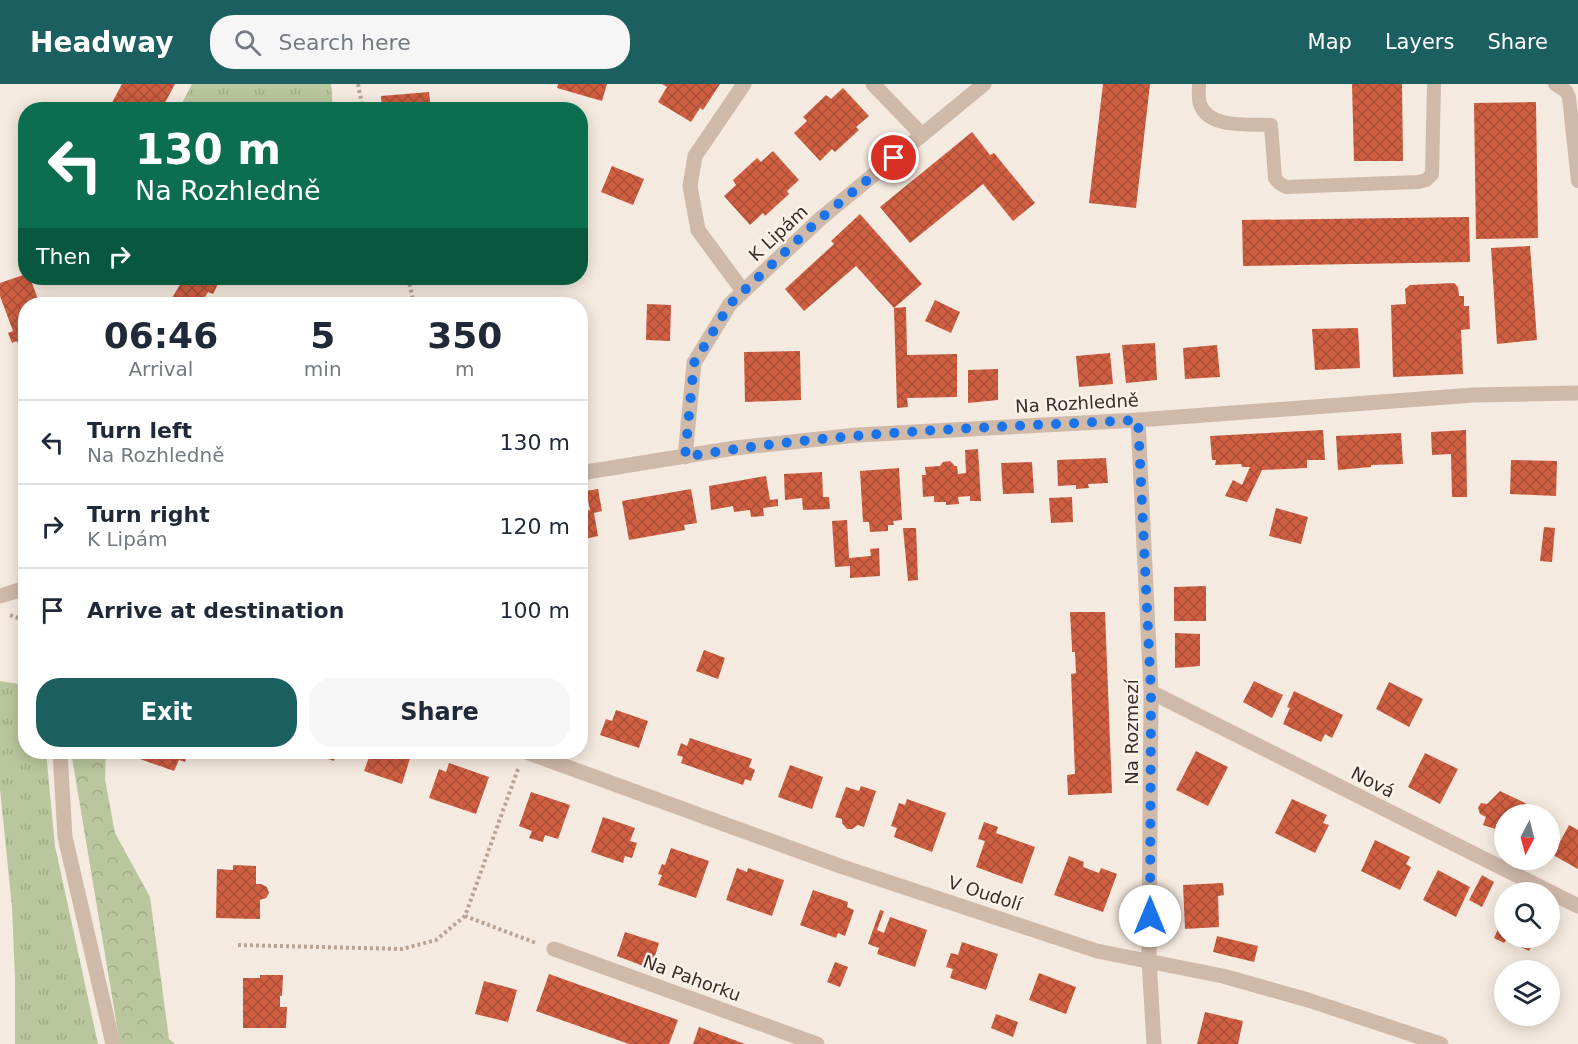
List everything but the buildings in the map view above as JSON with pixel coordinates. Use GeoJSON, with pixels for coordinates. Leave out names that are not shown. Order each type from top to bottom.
{"type":"FeatureCollection","features":[{"type":"Feature","properties":{"kind":"street","name":"K Lipám"},"geometry":{"type":"LineString","coordinates":[[743,291],[698,231],[690,186],[695,156],[744,84]]}},
{"type":"Feature","properties":{"kind":"street"},"geometry":{"type":"LineString","coordinates":[[873,84],[922,135]]}},
{"type":"Feature","properties":{"kind":"street","name":"K Lipám"},"geometry":{"type":"LineString","coordinates":[[685,457],[694,363],[730,304],[820,219],[984,84]]}},
{"type":"Feature","properties":{"kind":"street","name":"Na Rozhledně"},"geometry":{"type":"LineString","coordinates":[[588,472],[735,448],[857,435],[1138,420],[1474,395],[1578,393]]}},
{"type":"Feature","properties":{"kind":"street","name":"Na Rozmezí"},"geometry":{"type":"LineString","coordinates":[[1138,420],[1151,692],[1149,960],[1154,1044]]}},
{"type":"Feature","properties":{"kind":"street"},"geometry":{"type":"LineString","coordinates":[[0,596],[18,590]]}},
{"type":"Feature","properties":{"kind":"street","name":"Nová"},"geometry":{"type":"LineString","coordinates":[[1151,692],[1578,906]]}},
{"type":"Feature","properties":{"kind":"street"},"geometry":{"type":"LineString","coordinates":[[60,759],[65,837],[113,1044]]}},
{"type":"Feature","properties":{"kind":"street","name":"V Oudolí"},"geometry":{"type":"LineString","coordinates":[[532,759],[840,866],[1097,951],[1223,976],[1308,1000],[1441,1044]]}},
{"type":"Feature","properties":{"kind":"street","name":"Na Pahorku"},"geometry":{"type":"LineString","coordinates":[[554,949],[817,1044]]}},
{"type":"Feature","properties":{"kind":"lane"},"geometry":{"type":"LineString","coordinates":[[1199,84],[1200,104],[1219,122],[1271,125],[1275,178],[1286,187],[1426,180],[1432,174],[1434,84]]}},
{"type":"Feature","properties":{"kind":"lane"},"geometry":{"type":"LineString","coordinates":[[1555,84],[1566,91],[1569,97],[1578,181]]}},
{"type":"Feature","properties":{"kind":"path"},"geometry":{"type":"LineString","coordinates":[[358,84],[361,102]]}},
{"type":"Feature","properties":{"kind":"path"},"geometry":{"type":"LineString","coordinates":[[7,614],[18,618]]}},
{"type":"Feature","properties":{"kind":"path"},"geometry":{"type":"LineString","coordinates":[[238,945],[402,949],[436,940],[465,916],[522,759]]}},
{"type":"Feature","properties":{"kind":"path"},"geometry":{"type":"LineString","coordinates":[[465,916],[554,949]]}},
{"type":"Feature","properties":{"kind":"green space"},"geometry":{"type":"Polygon","coordinates":[[[192,84],[331,84],[332,102],[183,102],[192,84]]]}},
{"type":"Feature","properties":{"kind":"green space"},"geometry":{"type":"Polygon","coordinates":[[[0,681],[18,684],[18,759],[47,759],[55,846],[98,1044],[15,1044],[12,907],[0,789],[0,681]]]}},
{"type":"Feature","properties":{"kind":"green space"},"geometry":{"type":"Polygon","coordinates":[[[72,759],[106,759],[105,779],[115,833],[150,897],[169,1039],[175,1044],[120,1044],[72,759]]]}},
{"type":"Feature","properties":{"kind":"route"},"geometry":{"type":"LineString","coordinates":[[894,158],[820,219],[730,304],[694,363],[685,457],[735,448],[857,435],[1138,420],[1151,692],[1150,916]]}}]}
